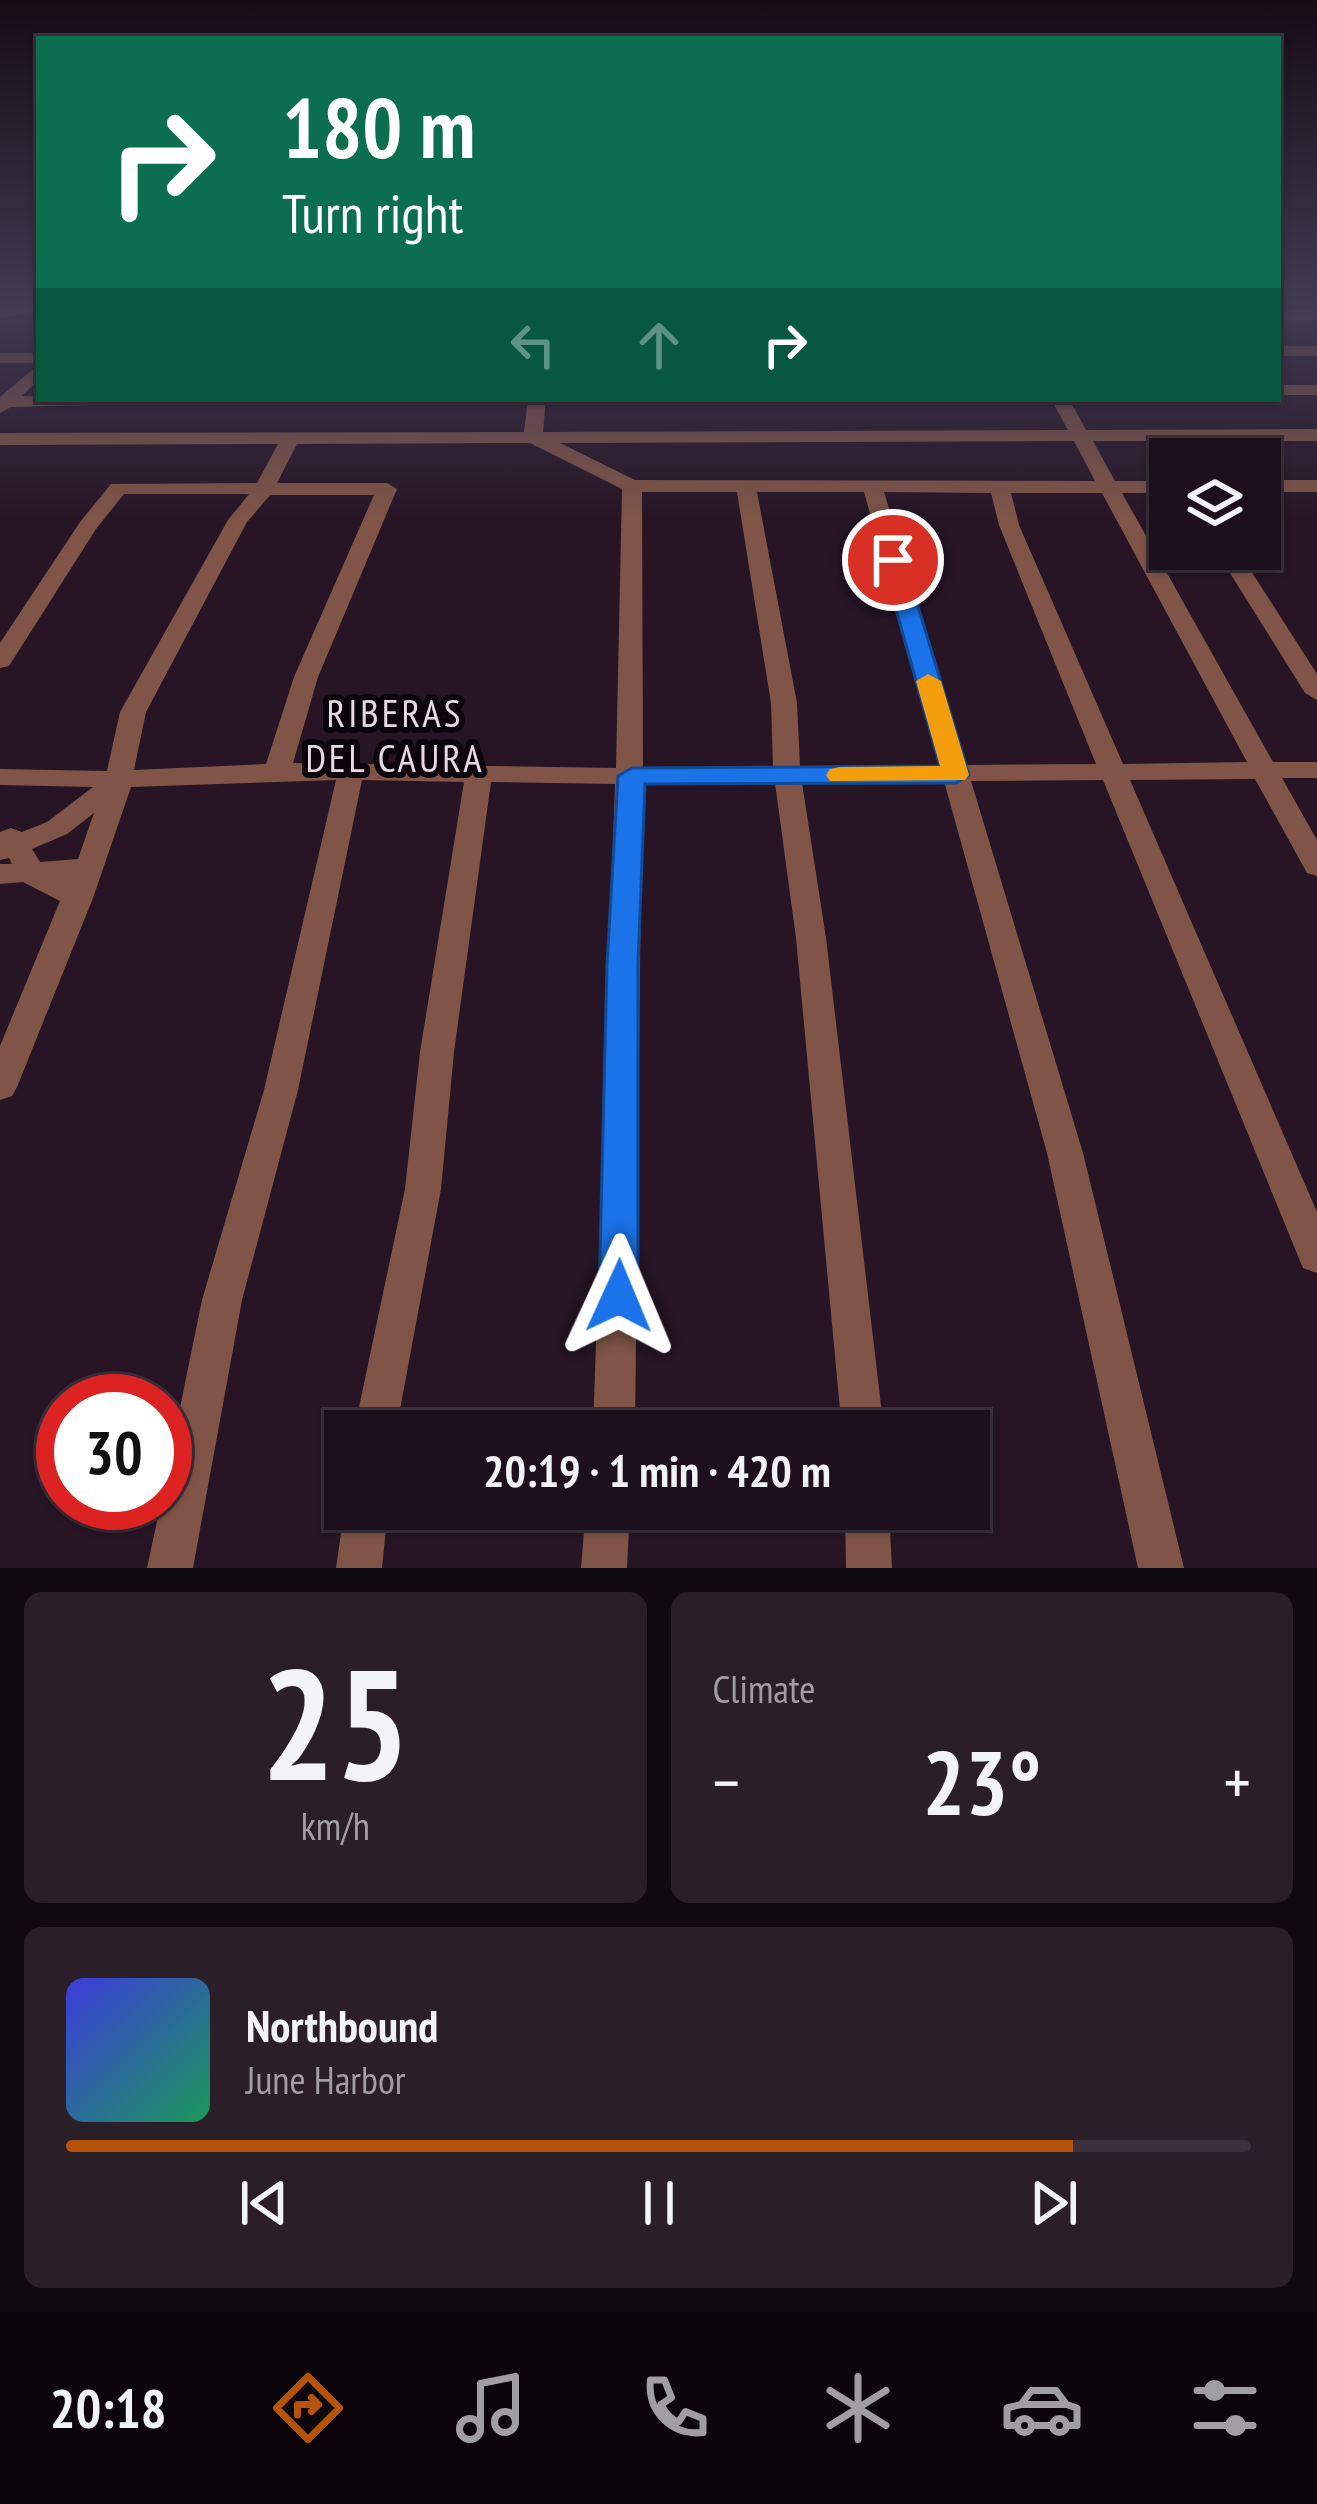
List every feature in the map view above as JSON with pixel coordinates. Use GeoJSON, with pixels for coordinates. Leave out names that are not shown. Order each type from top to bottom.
{"type":"FeatureCollection","features":[{"type":"Feature","properties":{"kind":"street"},"geometry":{"type":"LineString","coordinates":[[2,404],[31,376]]}},
{"type":"Feature","properties":{"kind":"street"},"geometry":{"type":"LineString","coordinates":[[1281,390],[1317,390]]}},
{"type":"Feature","properties":{"kind":"street"},"geometry":{"type":"LineString","coordinates":[[2,404],[55,402]]}},
{"type":"Feature","properties":{"kind":"street"},"geometry":{"type":"LineString","coordinates":[[533,437],[538,402]]}},
{"type":"Feature","properties":{"kind":"street"},"geometry":{"type":"LineString","coordinates":[[1062,402],[1317,866]]}},
{"type":"Feature","properties":{"kind":"street"},"geometry":{"type":"LineString","coordinates":[[0,439],[1317,435]]}},
{"type":"Feature","properties":{"kind":"street"},"geometry":{"type":"LineString","coordinates":[[533,437],[632,486],[1149,487]]}},
{"type":"Feature","properties":{"kind":"street"},"geometry":{"type":"LineString","coordinates":[[0,1087],[89,868],[120,779],[122,748],[133,712],[238,520],[264,489],[289,440]]}},
{"type":"Feature","properties":{"kind":"street"},"geometry":{"type":"LineString","coordinates":[[872,485],[1065,1153],[1161,1568]]}},
{"type":"Feature","properties":{"kind":"street"},"geometry":{"type":"LineString","coordinates":[[999,485],[1010,525],[1317,1256]]}},
{"type":"Feature","properties":{"kind":"street"},"geometry":{"type":"LineString","coordinates":[[614,1410],[622,964],[632,776],[628,726],[633,646],[632,486]]}},
{"type":"Feature","properties":{"kind":"street"},"geometry":{"type":"LineString","coordinates":[[746,486],[784,703],[787,776],[814,960],[861,1410]]}},
{"type":"Feature","properties":{"kind":"street"},"geometry":{"type":"LineString","coordinates":[[0,661],[87,526],[118,488],[387,489],[307,676],[277,772]]}},
{"type":"Feature","properties":{"kind":"street"},"geometry":{"type":"LineString","coordinates":[[1281,488],[1312,492]]}},
{"type":"Feature","properties":{"kind":"street"},"geometry":{"type":"LineString","coordinates":[[1239,570],[1317,693]]}},
{"type":"Feature","properties":{"kind":"street"},"geometry":{"type":"LineString","coordinates":[[0,777],[1317,770]]}},
{"type":"Feature","properties":{"kind":"street"},"geometry":{"type":"LineString","coordinates":[[170,1568],[222,1300],[281,1090],[351,772]]}},
{"type":"Feature","properties":{"kind":"street"},"geometry":{"type":"LineString","coordinates":[[379,1410],[423,1190],[437,1052],[478,773]]}},
{"type":"Feature","properties":{"kind":"street"},"geometry":{"type":"LineString","coordinates":[[78,898],[33,875],[8,845],[57,828],[120,779]]}},
{"type":"Feature","properties":{"kind":"street"},"geometry":{"type":"LineString","coordinates":[[0,874],[89,868]]}},
{"type":"Feature","properties":{"kind":"street"},"geometry":{"type":"LineString","coordinates":[[359,1568],[364,1530]]}},
{"type":"Feature","properties":{"kind":"street"},"geometry":{"type":"LineString","coordinates":[[604,1568],[607,1530]]}},
{"type":"Feature","properties":{"kind":"street"},"geometry":{"type":"LineString","coordinates":[[867,1530],[868,1568]]}},
{"type":"Feature","properties":{"kind":"slow traffic"},"geometry":{"type":"LineString","coordinates":[[840,775],[956,775],[928,681]]}},
{"type":"Feature","properties":{"kind":"district","name":"RIBERAS DEL CAURA"},"geometry":{"type":"Point","coordinates":[395,734]}},
{"type":"Feature","properties":{"kind":"route"},"geometry":{"type":"LineString","coordinates":[[619,1296],[622,964],[632,776],[956,775],[893,560]]}}]}
